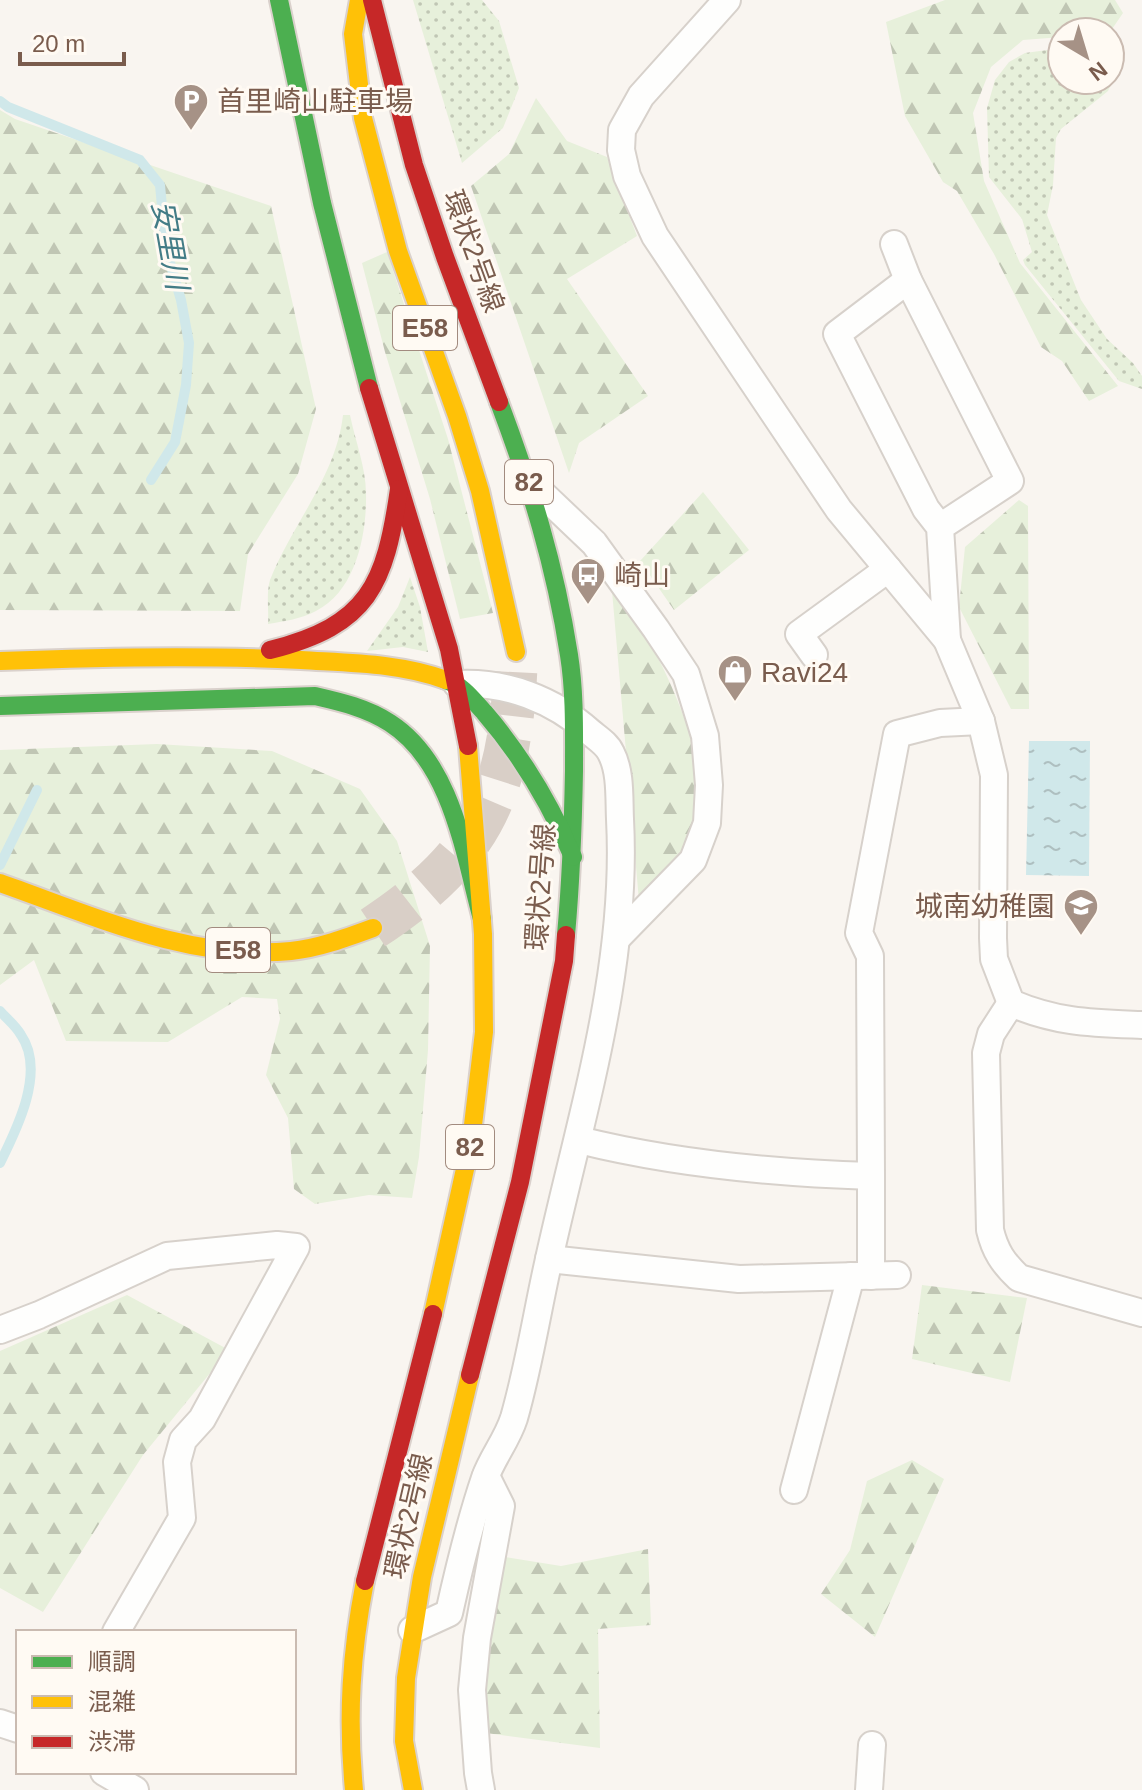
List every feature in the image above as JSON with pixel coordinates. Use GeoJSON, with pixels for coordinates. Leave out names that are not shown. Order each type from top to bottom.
{"type":"FeatureCollection","features":[{"type":"Feature","properties":{"kind":"main road","name":"環状2号線"},"geometry":{"type":"LineString","coordinates":[[279,0],[355,337],[399,489],[426,569],[457,684],[472,780],[485,988],[484,1035],[474,1128],[461,1196],[379,1521],[363,1598],[349,1693],[354,1790]]}},
{"type":"Feature","properties":{"kind":"main road","name":"E58"},"geometry":{"type":"LineString","coordinates":[[359,0],[353,34],[363,118],[398,251],[457,416],[480,491],[516,652]]}},
{"type":"Feature","properties":{"kind":"main road","name":"環状2号線"},"geometry":{"type":"LineString","coordinates":[[372,0],[414,165],[529,481],[548,546],[569,657],[574,717],[573,857],[564,961],[520,1182],[441,1489],[412,1630],[406,1678],[404,1741],[413,1790]]}},
{"type":"Feature","properties":{"kind":"main road"},"geometry":{"type":"LineString","coordinates":[[236,657],[288,647],[322,635],[367,598],[384,566],[393,535],[399,489]]}},
{"type":"Feature","properties":{"kind":"main road"},"geometry":{"type":"LineString","coordinates":[[0,661],[236,657],[360,664],[406,670],[457,684],[533,773],[551,804],[573,857]]}},
{"type":"Feature","properties":{"kind":"main road"},"geometry":{"type":"LineString","coordinates":[[0,706],[315,696],[336,699],[380,716],[418,746],[432,767],[446,795],[482,919]]}},
{"type":"Feature","properties":{"kind":"main road","name":"E58"},"geometry":{"type":"LineString","coordinates":[[0,883],[167,939],[241,950],[298,950],[336,942],[373,928]]}},
{"type":"Feature","properties":{"kind":"street"},"geometry":{"type":"LineString","coordinates":[[727,0],[641,96],[622,130],[621,150],[627,176],[655,236],[839,510],[947,640],[981,721],[994,775],[994,959],[1011,1003],[1070,1022],[1142,1025]]}},
{"type":"Feature","properties":{"kind":"street"},"geometry":{"type":"LineString","coordinates":[[894,244],[908,280],[1010,481],[940,527]]}},
{"type":"Feature","properties":{"kind":"street"},"geometry":{"type":"LineString","coordinates":[[908,280],[837,334],[926,509],[940,527],[947,640]]}},
{"type":"Feature","properties":{"kind":"street"},"geometry":{"type":"LineString","coordinates":[[529,481],[594,543],[656,629],[686,674],[705,736],[709,785],[707,823],[693,860],[617,938]]}},
{"type":"Feature","properties":{"kind":"street"},"geometry":{"type":"LineString","coordinates":[[814,655],[799,634],[888,569]]}},
{"type":"Feature","properties":{"kind":"street"},"geometry":{"type":"LineString","coordinates":[[412,1630],[449,1613],[460,1563],[486,1476],[512,1423],[528,1364],[549,1259],[597,1059],[617,938],[622,852],[617,778],[612,754],[606,745],[574,717],[531,695],[473,683],[457,684]]}},
{"type":"Feature","properties":{"kind":"street"},"geometry":{"type":"LineString","coordinates":[[794,1490],[861,1276],[871,1176],[870,956],[859,933],[897,734],[940,723],[981,721]]}},
{"type":"Feature","properties":{"kind":"street"},"geometry":{"type":"LineString","coordinates":[[1011,1003],[991,1034],[986,1053],[990,1230],[995,1249],[1005,1265],[1019,1278],[1142,1313]]}},
{"type":"Feature","properties":{"kind":"street"},"geometry":{"type":"LineString","coordinates":[[579,1140],[647,1155],[783,1173],[871,1176]]}},
{"type":"Feature","properties":{"kind":"street"},"geometry":{"type":"LineString","coordinates":[[0,1330],[167,1256],[277,1245],[296,1247],[202,1419],[183,1440],[177,1462],[182,1518],[117,1630]]}},
{"type":"Feature","properties":{"kind":"street"},"geometry":{"type":"LineString","coordinates":[[549,1259],[739,1279],[897,1275]]}},
{"type":"Feature","properties":{"kind":"street"},"geometry":{"type":"LineString","coordinates":[[481,1790],[472,1690],[477,1638],[501,1506],[486,1476]]}},
{"type":"Feature","properties":{"kind":"street"},"geometry":{"type":"LineString","coordinates":[[869,1790],[872,1745]]}},
{"type":"Feature","properties":{"kind":"street"},"geometry":{"type":"LineString","coordinates":[[107,1774],[135,1790]]}},
{"type":"Feature","properties":{"kind":"green space"},"geometry":{"type":"Polygon","coordinates":[[[413,0],[482,0],[499,21],[519,88],[503,128],[462,163],[413,0]]]}},
{"type":"Feature","properties":{"kind":"green space"},"geometry":{"type":"Polygon","coordinates":[[[945,0],[1115,0],[1123,13],[1121,16],[1046,16],[1046,38],[1023,40],[991,67],[973,113],[984,181],[1020,263],[1118,386],[1089,401],[1062,361],[1041,347],[994,254],[957,191],[943,182],[905,116],[886,22],[945,0]]]}},
{"type":"Feature","properties":{"kind":"green space"},"geometry":{"type":"Polygon","coordinates":[[[1046,50],[1046,96],[1102,96],[1061,129],[1056,138],[1053,185],[1047,215],[1081,300],[1107,339],[1142,376],[1142,389],[1119,381],[1025,265],[1023,260],[1032,252],[1022,219],[989,177],[987,108],[995,80],[1009,62],[1025,53],[1046,50]]]}},
{"type":"Feature","properties":{"kind":"green space"},"geometry":{"type":"Polygon","coordinates":[[[536,98],[567,141],[607,157],[637,236],[567,279],[648,396],[579,443],[569,473],[471,186],[509,154],[536,98]]]}},
{"type":"Feature","properties":{"kind":"green space"},"geometry":{"type":"Polygon","coordinates":[[[0,110],[15,119],[271,206],[316,409],[298,474],[248,554],[240,611],[0,610],[0,110]]]}},
{"type":"Feature","properties":{"kind":"green space"},"geometry":{"type":"Polygon","coordinates":[[[387,252],[448,439],[493,613],[460,619],[430,499],[385,352],[362,263],[387,252]]]}},
{"type":"Feature","properties":{"kind":"green space"},"geometry":{"type":"Polygon","coordinates":[[[343,415],[350,415],[366,483],[364,526],[356,560],[350,576],[330,602],[305,616],[268,624],[270,580],[323,480],[339,438],[343,415]]]}},
{"type":"Feature","properties":{"kind":"green space"},"geometry":{"type":"Polygon","coordinates":[[[703,492],[749,550],[674,610],[640,561],[703,492]]]}},
{"type":"Feature","properties":{"kind":"green space"},"geometry":{"type":"Polygon","coordinates":[[[1019,500],[1028,506],[1029,709],[1011,709],[959,607],[965,547],[1019,500]]]}},
{"type":"Feature","properties":{"kind":"green space"},"geometry":{"type":"Polygon","coordinates":[[[410,577],[420,607],[428,652],[403,647],[367,651],[398,607],[410,577]]]}},
{"type":"Feature","properties":{"kind":"green space"},"geometry":{"type":"Polygon","coordinates":[[[612,591],[649,644],[667,677],[693,743],[704,790],[705,810],[696,837],[674,866],[639,901],[612,591]]]}},
{"type":"Feature","properties":{"kind":"green space"},"geometry":{"type":"Polygon","coordinates":[[[157,744],[272,751],[360,789],[397,841],[430,946],[428,1050],[419,1157],[412,1198],[369,1195],[315,1204],[294,1189],[288,1118],[266,1075],[280,1019],[277,999],[242,997],[168,1042],[66,1041],[34,960],[0,985],[0,750],[157,744]]]}},
{"type":"Feature","properties":{"kind":"green space"},"geometry":{"type":"Polygon","coordinates":[[[922,1285],[1027,1298],[1010,1382],[912,1359],[922,1285]]]}},
{"type":"Feature","properties":{"kind":"green space"},"geometry":{"type":"Polygon","coordinates":[[[127,1295],[229,1350],[143,1455],[43,1612],[0,1588],[0,1351],[127,1295]]]}},
{"type":"Feature","properties":{"kind":"green space"},"geometry":{"type":"Polygon","coordinates":[[[912,1460],[944,1479],[875,1637],[821,1594],[850,1550],[867,1481],[912,1460]]]}},
{"type":"Feature","properties":{"kind":"green space"},"geometry":{"type":"Polygon","coordinates":[[[648,1549],[651,1625],[598,1629],[600,1748],[486,1733],[483,1674],[505,1557],[561,1566],[648,1549]]]}},
{"type":"Feature","properties":{"kind":"water"},"geometry":{"type":"Polygon","coordinates":[[[1029,741],[1090,741],[1089,876],[1026,875],[1029,741]]]}},
{"type":"Feature","properties":{"kind":"waterway","name":"安里川"},"geometry":{"type":"LineString","coordinates":[[0,101],[8,107],[140,160],[160,185],[166,249],[181,300],[189,343],[186,385],[175,442],[151,480]]}},
{"type":"Feature","properties":{"kind":"waterway","name":"安里川"},"geometry":{"type":"LineString","coordinates":[[0,865],[37,790]]}},
{"type":"Feature","properties":{"kind":"waterway","name":"安里川"},"geometry":{"type":"LineString","coordinates":[[0,1011],[21,1035],[31,1065],[21,1117],[0,1163]]}},
{"type":"Feature","properties":{"kind":"tunnel"},"geometry":{"type":"LineString","coordinates":[[373,928],[412,900],[443,872],[468,843],[486,812],[499,779],[508,741],[516,652]]}},
{"type":"Feature","properties":{"kind":"traffic: fast"},"geometry":{"type":"LineString","coordinates":[[279,0],[322,203],[369,388]]}},
{"type":"Feature","properties":{"kind":"traffic: fast"},"geometry":{"type":"LineString","coordinates":[[499,402],[541,527],[557,589],[571,669],[574,771],[566,935]]}},
{"type":"Feature","properties":{"kind":"traffic: fast"},"geometry":{"type":"LineString","coordinates":[[446,680],[471,698],[511,746],[545,799],[573,857]]}},
{"type":"Feature","properties":{"kind":"traffic: fast"},"geometry":{"type":"LineString","coordinates":[[0,706],[315,696],[372,713],[411,740],[442,785],[461,839],[482,919]]}},
{"type":"Feature","properties":{"kind":"traffic: slow"},"geometry":{"type":"LineString","coordinates":[[359,0],[353,34],[363,118],[398,251],[457,416],[480,491],[516,652]]}},
{"type":"Feature","properties":{"kind":"traffic: slow"},"geometry":{"type":"LineString","coordinates":[[0,661],[150,657],[301,660],[393,667],[446,680]]}},
{"type":"Feature","properties":{"kind":"traffic: slow"},"geometry":{"type":"LineString","coordinates":[[433,1314],[471,1142],[484,1032],[483,934],[468,746]]}},
{"type":"Feature","properties":{"kind":"traffic: slow"},"geometry":{"type":"LineString","coordinates":[[0,883],[142,933],[216,949],[291,951],[322,945],[373,928]]}},
{"type":"Feature","properties":{"kind":"traffic: slow"},"geometry":{"type":"LineString","coordinates":[[413,1790],[404,1741],[406,1678],[422,1577],[470,1375]]}},
{"type":"Feature","properties":{"kind":"traffic: slow"},"geometry":{"type":"LineString","coordinates":[[354,1790],[352,1685],[365,1581]]}},
{"type":"Feature","properties":{"kind":"traffic: jam"},"geometry":{"type":"LineString","coordinates":[[372,0],[414,165],[499,402]]}},
{"type":"Feature","properties":{"kind":"traffic: jam"},"geometry":{"type":"LineString","coordinates":[[369,388],[449,649],[468,746]]}},
{"type":"Feature","properties":{"kind":"traffic: jam"},"geometry":{"type":"LineString","coordinates":[[270,650],[330,628],[351,613],[366,596],[378,576],[387,551],[399,489]]}},
{"type":"Feature","properties":{"kind":"traffic: jam"},"geometry":{"type":"LineString","coordinates":[[470,1375],[520,1182],[564,961],[566,935]]}},
{"type":"Feature","properties":{"kind":"traffic: jam"},"geometry":{"type":"LineString","coordinates":[[365,1581],[433,1314]]}},
{"type":"Feature","properties":{"kind":"place","name":"首里崎山駐車場"},"geometry":{"type":"Point","coordinates":[191,132]}},
{"type":"Feature","properties":{"kind":"place","name":"崎山"},"geometry":{"type":"Point","coordinates":[588,606]}},
{"type":"Feature","properties":{"kind":"place","name":"Ravi24"},"geometry":{"type":"Point","coordinates":[735,703]}},
{"type":"Feature","properties":{"kind":"place","name":"城南幼稚園"},"geometry":{"type":"Point","coordinates":[1081,937]}}]}
